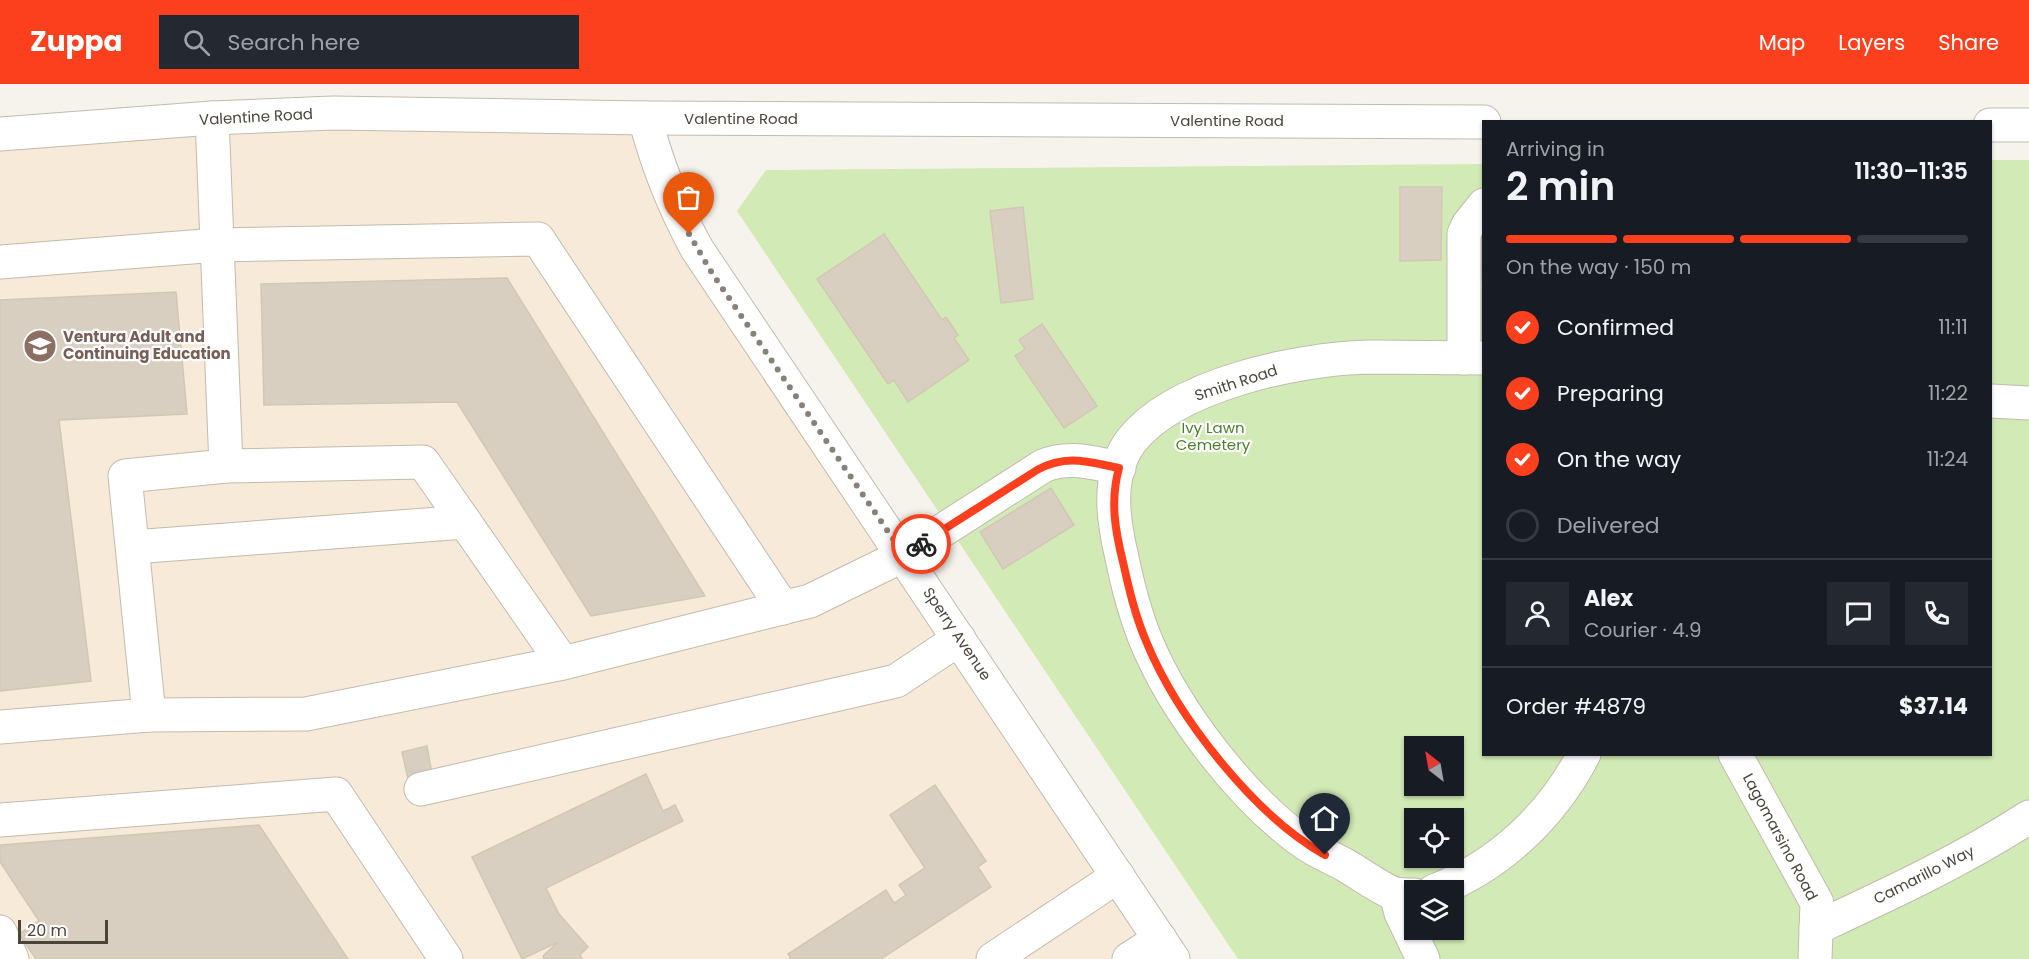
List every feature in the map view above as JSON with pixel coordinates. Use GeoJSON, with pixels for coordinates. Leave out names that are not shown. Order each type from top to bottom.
{"type":"FeatureCollection","features":[{"type":"Feature","properties":{"kind":"street","name":"Valentine Road"},"geometry":{"type":"LineString","coordinates":[[0,134],[212,118],[333,113],[645,118],[1482,122]]}},
{"type":"Feature","properties":{"kind":"street"},"geometry":{"type":"LineString","coordinates":[[212,118],[226,466]]}},
{"type":"Feature","properties":{"kind":"street","name":"Sperry Avenue"},"geometry":{"type":"LineString","coordinates":[[645,118],[654,155],[668,191],[697,249],[1166,949]]}},
{"type":"Feature","properties":{"kind":"street"},"geometry":{"type":"LineString","coordinates":[[1992,125],[2029,125]]}},
{"type":"Feature","properties":{"kind":"street"},"geometry":{"type":"LineString","coordinates":[[1474,358],[1464,234],[1482,208]]}},
{"type":"Feature","properties":{"kind":"street"},"geometry":{"type":"LineString","coordinates":[[0,262],[217,245],[538,239],[783,608]]}},
{"type":"Feature","properties":{"kind":"street","name":"Smith Road"},"geometry":{"type":"LineString","coordinates":[[1404,893],[1306,844],[1251,797],[1200,734],[1169,687],[1146,642],[1130,598],[1113,511],[1115,482],[1131,441],[1165,412],[1195,395],[1227,383],[1272,370],[1319,361],[1366,357],[1474,358]]}},
{"type":"Feature","properties":{"kind":"street"},"geometry":{"type":"LineString","coordinates":[[1992,401],[2029,403]]}},
{"type":"Feature","properties":{"kind":"street"},"geometry":{"type":"LineString","coordinates":[[0,727],[149,715],[306,714],[563,663],[810,601],[904,555],[1050,463],[1072,460],[1119,468]]}},
{"type":"Feature","properties":{"kind":"street"},"geometry":{"type":"LineString","coordinates":[[149,715],[125,476],[226,466],[423,462],[563,663]]}},
{"type":"Feature","properties":{"kind":"street"},"geometry":{"type":"LineString","coordinates":[[133,547],[465,522]]}},
{"type":"Feature","properties":{"kind":"street"},"geometry":{"type":"LineString","coordinates":[[421,789],[896,681],[959,639]]}},
{"type":"Feature","properties":{"kind":"street"},"geometry":{"type":"LineString","coordinates":[[1456,880],[1509,848],[1531,828],[1552,806],[1569,782],[1583,756]]}},
{"type":"Feature","properties":{"kind":"street","name":"Lagomarsino Road"},"geometry":{"type":"LineString","coordinates":[[1737,756],[1817,941]]}},
{"type":"Feature","properties":{"kind":"street"},"geometry":{"type":"LineString","coordinates":[[0,820],[336,794],[446,959]]}},
{"type":"Feature","properties":{"kind":"street","name":"Camarillo Way"},"geometry":{"type":"LineString","coordinates":[[1817,941],[1919,880],[1992,841],[2029,817]]}},
{"type":"Feature","properties":{"kind":"street"},"geometry":{"type":"LineString","coordinates":[[993,959],[1118,876]]}},
{"type":"Feature","properties":{"kind":"street"},"geometry":{"type":"LineString","coordinates":[[1404,899],[1401,913],[1404,919]]}},
{"type":"Feature","properties":{"kind":"street"},"geometry":{"type":"LineString","coordinates":[[0,932],[12,959]]}},
{"type":"Feature","properties":{"kind":"street"},"geometry":{"type":"LineString","coordinates":[[1414,940],[1423,959]]}},
{"type":"Feature","properties":{"kind":"street"},"geometry":{"type":"LineString","coordinates":[[1129,959],[1166,949]]}},
{"type":"Feature","properties":{"kind":"shaded area"},"geometry":{"type":"Polygon","coordinates":[[[645,118],[654,155],[1173,959],[0,959],[0,134],[645,118]]]}},
{"type":"Feature","properties":{"kind":"green space","name":"Ivy Lawn Cemetery"},"geometry":{"type":"Polygon","coordinates":[[[1992,160],[2029,160],[2029,959],[1238,959],[737,211],[766,170],[1482,164],[1482,756],[1992,756],[1992,160]]]}},
{"type":"Feature","properties":{"kind":"building"},"geometry":{"type":"Polygon","coordinates":[[[1400,187],[1442,187],[1441,260],[1400,261],[1400,187]]]}},
{"type":"Feature","properties":{"kind":"building"},"geometry":{"type":"Polygon","coordinates":[[[1023,207],[1033,299],[1001,303],[990,211],[1023,207]]]}},
{"type":"Feature","properties":{"kind":"building"},"geometry":{"type":"Polygon","coordinates":[[[1482,226],[1482,245],[1475,238],[1482,226]]]}},
{"type":"Feature","properties":{"kind":"building"},"geometry":{"type":"Polygon","coordinates":[[[884,234],[942,320],[946,317],[958,335],[954,338],[969,360],[908,402],[894,380],[888,384],[817,279],[884,234]]]}},
{"type":"Feature","properties":{"kind":"building"},"geometry":{"type":"Polygon","coordinates":[[[1482,247],[1482,268],[1471,259],[1482,247]]]}},
{"type":"Feature","properties":{"kind":"building"},"geometry":{"type":"Polygon","coordinates":[[[1482,268],[1482,281],[1475,276],[1482,268]]]}},
{"type":"Feature","properties":{"kind":"building"},"geometry":{"type":"Polygon","coordinates":[[[507,278],[705,596],[591,616],[457,402],[264,405],[261,284],[507,278]]]}},
{"type":"Feature","properties":{"kind":"building"},"geometry":{"type":"Polygon","coordinates":[[[176,292],[187,414],[59,420],[91,681],[0,691],[0,300],[176,292]]]}},
{"type":"Feature","properties":{"kind":"building"},"geometry":{"type":"Polygon","coordinates":[[[1042,324],[1097,406],[1064,428],[1015,356],[1025,349],[1019,340],[1042,324]]]}},
{"type":"Feature","properties":{"kind":"building"},"geometry":{"type":"Polygon","coordinates":[[[1051,488],[1074,525],[1003,569],[980,532],[1051,488]]]}},
{"type":"Feature","properties":{"kind":"building"},"geometry":{"type":"Polygon","coordinates":[[[427,746],[432,774],[408,779],[402,752],[427,746]]]}},
{"type":"Feature","properties":{"kind":"building"},"geometry":{"type":"Polygon","coordinates":[[[646,774],[663,811],[675,805],[683,821],[546,888],[559,914],[588,947],[580,955],[582,959],[544,959],[543,956],[558,942],[522,959],[472,857],[646,774]]]}},
{"type":"Feature","properties":{"kind":"building"},"geometry":{"type":"Polygon","coordinates":[[[935,785],[986,861],[978,867],[991,887],[881,959],[791,959],[788,954],[886,890],[894,903],[906,895],[899,885],[925,868],[890,815],[935,785]]]}},
{"type":"Feature","properties":{"kind":"building"},"geometry":{"type":"Polygon","coordinates":[[[259,825],[348,959],[36,959],[19,934],[39,921],[0,862],[0,845],[259,825]]]}},
{"type":"Feature","properties":{"kind":"way so far"},"geometry":{"type":"LineString","coordinates":[[689,234],[712,273],[904,555],[921,544]]}},
{"type":"Feature","properties":{"kind":"place","name":"Ventura Adult and Continuing Education"},"geometry":{"type":"Point","coordinates":[40,346]}},
{"type":"Feature","properties":{"kind":"route"},"geometry":{"type":"LineString","coordinates":[[921,544],[1050,463],[1080,460],[1119,468],[1113,496],[1114,526],[1130,598],[1146,642],[1169,687],[1200,734],[1251,797],[1306,844],[1325,855]]}}]}
